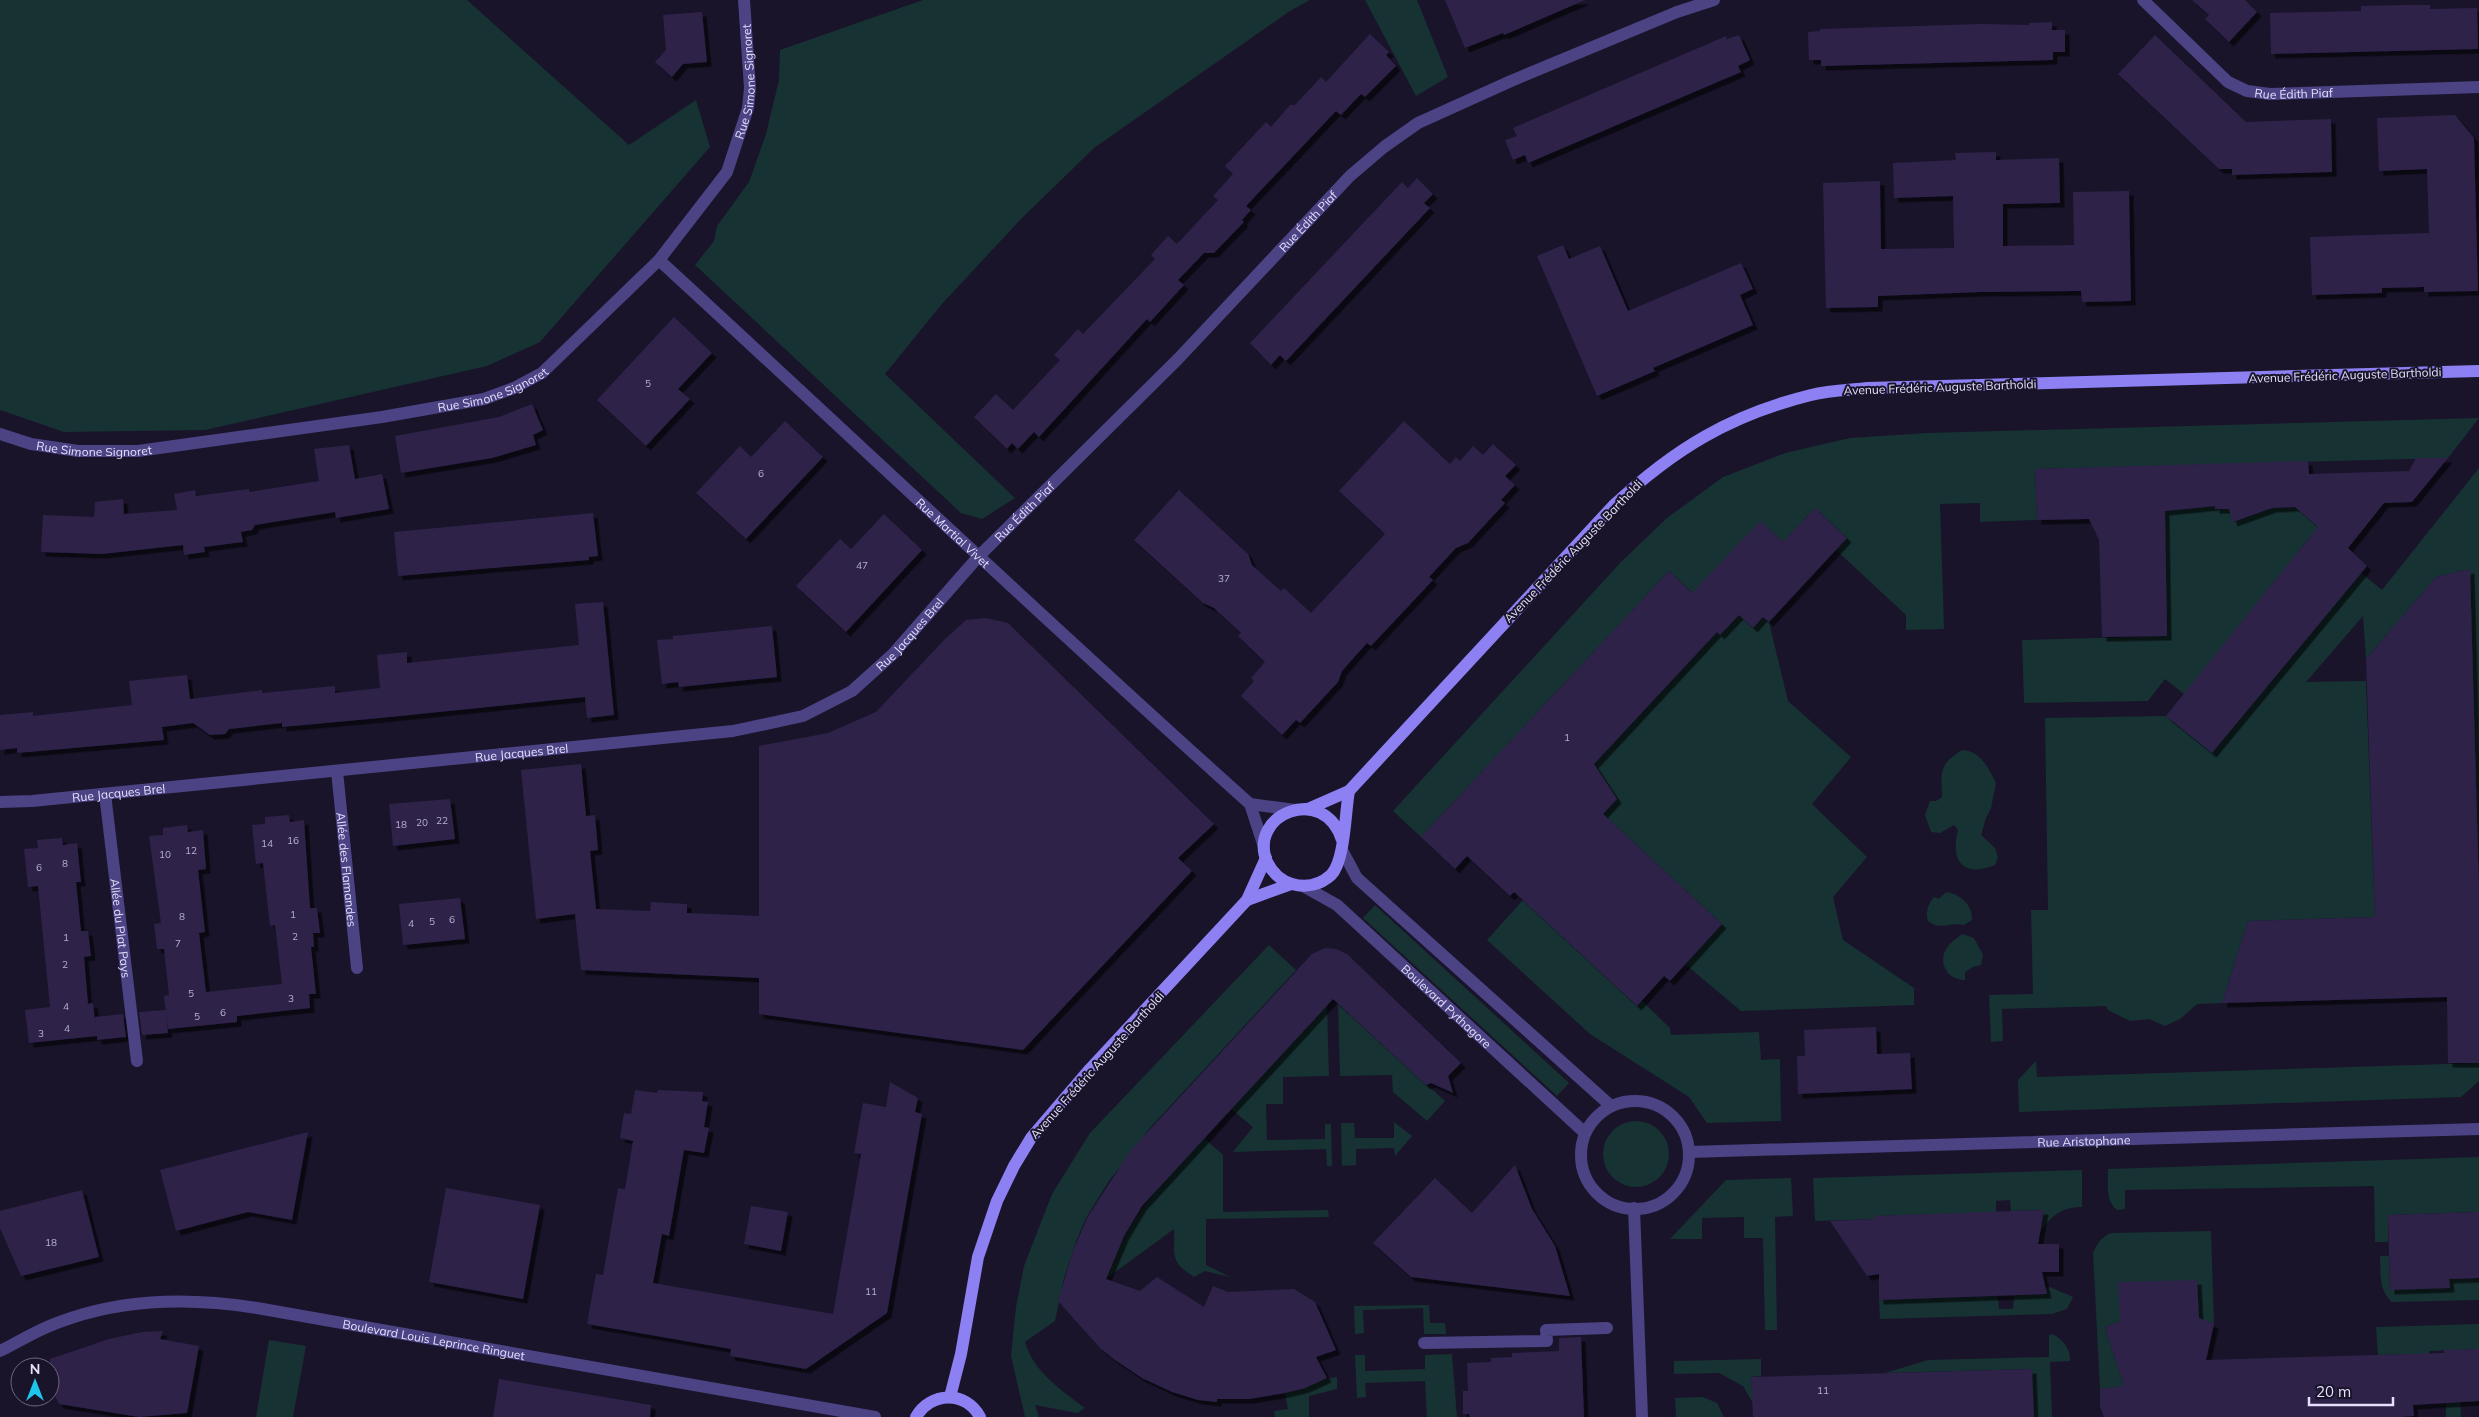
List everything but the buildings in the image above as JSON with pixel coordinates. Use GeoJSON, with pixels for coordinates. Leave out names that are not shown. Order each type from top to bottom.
{"type":"FeatureCollection","features":[{"type":"Feature","properties":{"kind":"street","name":"Rue Simone Signoret"},"geometry":{"type":"LineString","coordinates":[[0,434],[31,444],[78,451],[138,450],[382,417],[484,399],[514,388],[542,373],[659,260],[727,172],[748,108],[750,88],[744,0]]}},
{"type":"Feature","properties":{"kind":"street","name":"Rue Édith Piaf"},"geometry":{"type":"LineString","coordinates":[[978,557],[1178,359],[1350,176],[1384,147],[1418,123],[1511,81],[1677,12],[1714,0]]}},
{"type":"Feature","properties":{"kind":"street","name":"Rue Édith Piaf"},"geometry":{"type":"LineString","coordinates":[[2143,0],[2228,82],[2247,91],[2270,94],[2479,87]]}},
{"type":"Feature","properties":{"kind":"street","name":"Rue Martial Vivet"},"geometry":{"type":"LineString","coordinates":[[659,260],[807,395],[978,557],[1250,804],[1265,852]]}},
{"type":"Feature","properties":{"kind":"street","name":"Avenue Frédéric Auguste Bartholdi"},"geometry":{"type":"LineString","coordinates":[[950,1397],[961,1354],[978,1257],[997,1201],[1014,1166],[1031,1138],[1085,1075],[1247,900],[1265,852],[1271,825],[1279,817],[1295,810],[1308,809],[1348,791],[1613,506],[1644,477],[1685,447],[1713,430],[1744,416],[1813,394],[1868,388],[2479,371]]}},
{"type":"Feature","properties":{"kind":"street","name":"Rue Jacques Brel"},"geometry":{"type":"LineString","coordinates":[[0,802],[105,794],[733,731],[803,716],[852,691],[893,654],[978,557]]}},
{"type":"Feature","properties":{"kind":"street","name":"Allée des Flamandes"},"geometry":{"type":"LineString","coordinates":[[337,771],[357,968]]}},
{"type":"Feature","properties":{"kind":"street","name":"Avenue Frédéric Auguste Bartholdi"},"geometry":{"type":"LineString","coordinates":[[1247,900],[1297,885],[1321,882],[1330,876],[1336,868],[1342,845],[1348,791]]}},
{"type":"Feature","properties":{"kind":"street","name":"Allée du Plat Pays"},"geometry":{"type":"LineString","coordinates":[[105,794],[137,1062]]}},
{"type":"Feature","properties":{"kind":"street"},"geometry":{"type":"LineString","coordinates":[[1250,804],[1295,810]]}},
{"type":"Feature","properties":{"kind":"street"},"geometry":{"type":"LineString","coordinates":[[1308,809],[1326,816],[1339,831],[1342,845],[1357,878],[1611,1106]]}},
{"type":"Feature","properties":{"kind":"street"},"geometry":{"type":"LineString","coordinates":[[1265,852],[1270,868],[1278,877],[1297,885]]}},
{"type":"Feature","properties":{"kind":"street","name":"Boulevard Pythagore"},"geometry":{"type":"LineString","coordinates":[[1297,885],[1342,909],[1585,1133]]}},
{"type":"Feature","properties":{"kind":"street"},"geometry":{"type":"LineString","coordinates":[[1627,1101],[1643,1101],[1666,1110],[1682,1128],[1689,1152],[1686,1171],[1677,1189],[1662,1201],[1643,1208],[1622,1207],[1608,1202],[1588,1182],[1581,1161],[1581,1146],[1585,1133],[1596,1117],[1611,1106],[1627,1101]]}},
{"type":"Feature","properties":{"kind":"street","name":"Rue Aristophane"},"geometry":{"type":"LineString","coordinates":[[1689,1152],[2479,1129]]}},
{"type":"Feature","properties":{"kind":"street"},"geometry":{"type":"LineString","coordinates":[[1634,1208],[1642,1417]]}},
{"type":"Feature","properties":{"kind":"street","name":"Boulevard Louis Leprince Ringuet"},"geometry":{"type":"LineString","coordinates":[[0,1351],[48,1327],[88,1312],[157,1301],[191,1300],[257,1308],[875,1417]]}},
{"type":"Feature","properties":{"kind":"street"},"geometry":{"type":"LineString","coordinates":[[1424,1343],[1547,1341],[1546,1330],[1607,1328]]}},
{"type":"Feature","properties":{"kind":"street"},"geometry":{"type":"LineString","coordinates":[[916,1417],[923,1407],[931,1402],[950,1397],[961,1399],[971,1405],[980,1417]]}},
{"type":"Feature","properties":{"kind":"green space"},"geometry":{"type":"Polygon","coordinates":[[[0,0],[467,0],[629,145],[696,100],[710,147],[540,342],[487,366],[205,430],[64,432],[0,410],[0,0]]]}},
{"type":"Feature","properties":{"kind":"green space"},"geometry":{"type":"Polygon","coordinates":[[[923,0],[1310,0],[1290,11],[1094,148],[1020,220],[941,305],[885,374],[1015,498],[982,519],[961,513],[695,265],[714,241],[717,226],[749,182],[766,134],[779,80],[780,50],[923,0]]]}},
{"type":"Feature","properties":{"kind":"green space"},"geometry":{"type":"Polygon","coordinates":[[[1365,0],[1417,0],[1448,77],[1416,96],[1365,0]]]}},
{"type":"Feature","properties":{"kind":"green space"},"geometry":{"type":"Polygon","coordinates":[[[2479,418],[2448,458],[2035,469],[2037,520],[1980,522],[1980,503],[1940,504],[1944,629],[1906,630],[1906,615],[1836,550],[1847,538],[1815,508],[1783,542],[1703,603],[1669,571],[1421,837],[1393,811],[1620,563],[1667,518],[1723,477],[1785,453],[1850,438],[1927,433],[2479,418]]]}},
{"type":"Feature","properties":{"kind":"green space"},"geometry":{"type":"Polygon","coordinates":[[[2479,468],[2479,1020],[2465,1020],[2470,569],[2436,577],[2366,659],[2363,616],[2306,682],[2366,681],[2375,917],[2248,921],[2222,1003],[2197,1004],[2180,1019],[2165,1026],[2149,1019],[2130,1021],[2108,1010],[2106,1006],[2002,1009],[2003,1041],[1991,1042],[1989,995],[2033,994],[2031,910],[2048,910],[2045,718],[2166,716],[2212,753],[2361,573],[2382,590],[2479,468]]]}},
{"type":"Feature","properties":{"kind":"green space"},"geometry":{"type":"Polygon","coordinates":[[[2215,506],[2215,509],[2229,509],[2234,522],[2272,508],[2306,507],[2318,527],[2184,694],[2165,679],[2148,701],[2024,703],[2022,640],[2167,636],[2154,511],[2215,506]]]}},
{"type":"Feature","properties":{"kind":"green space"},"geometry":{"type":"Polygon","coordinates":[[[1739,615],[1753,628],[1763,617],[1769,622],[1788,701],[1851,757],[1812,804],[1867,857],[1833,897],[1843,940],[1914,988],[1914,1005],[1741,1011],[1685,964],[1722,924],[1603,815],[1617,799],[1594,764],[1717,632],[1720,635],[1739,615]]]}},
{"type":"Feature","properties":{"kind":"green space"},"geometry":{"type":"Polygon","coordinates":[[[1962,750],[1974,753],[1979,757],[1987,766],[1996,783],[1991,808],[1981,835],[1995,848],[1998,857],[1995,865],[1984,868],[1967,868],[1962,864],[1956,850],[1958,830],[1954,825],[1940,833],[1931,832],[1925,815],[1930,801],[1936,801],[1942,797],[1941,780],[1945,764],[1962,750]]]}},
{"type":"Feature","properties":{"kind":"green space"},"geometry":{"type":"Polygon","coordinates":[[[1946,892],[1956,895],[1965,901],[1972,915],[1972,920],[1964,925],[1941,926],[1928,921],[1927,912],[1930,903],[1934,897],[1939,899],[1946,892]]]}},
{"type":"Feature","properties":{"kind":"green space"},"geometry":{"type":"Polygon","coordinates":[[[1523,900],[1637,1006],[1642,1001],[1670,1028],[1671,1035],[1759,1032],[1761,1060],[1780,1059],[1781,1121],[1707,1123],[1689,1097],[1590,1034],[1487,940],[1523,900]]]}},
{"type":"Feature","properties":{"kind":"green space"},"geometry":{"type":"Polygon","coordinates":[[[1375,905],[1569,1083],[1557,1096],[1363,918],[1375,905]]]}},
{"type":"Feature","properties":{"kind":"green space"},"geometry":{"type":"Polygon","coordinates":[[[1962,934],[1974,938],[1983,955],[1981,965],[1965,972],[1965,980],[1953,977],[1948,973],[1943,963],[1945,951],[1962,934]]]}},
{"type":"Feature","properties":{"kind":"green space"},"geometry":{"type":"Polygon","coordinates":[[[1269,945],[1296,970],[1150,1128],[1109,1181],[1086,1218],[1077,1239],[1064,1278],[1055,1321],[1025,1342],[1035,1362],[1049,1380],[1085,1408],[1077,1413],[1035,1405],[1039,1417],[1025,1417],[1011,1356],[1016,1307],[1024,1266],[1052,1194],[1090,1133],[1269,945]]]}},
{"type":"Feature","properties":{"kind":"green space"},"geometry":{"type":"Polygon","coordinates":[[[1327,1004],[1329,1076],[1283,1077],[1283,1104],[1266,1104],[1267,1140],[1325,1139],[1325,1124],[1331,1124],[1332,1166],[1327,1166],[1326,1149],[1233,1152],[1253,1127],[1231,1109],[1327,1004]]]}},
{"type":"Feature","properties":{"kind":"green space"},"geometry":{"type":"Polygon","coordinates":[[[1338,1004],[1445,1101],[1427,1121],[1393,1092],[1392,1075],[1340,1076],[1338,1004]]]}},
{"type":"Feature","properties":{"kind":"green space"},"geometry":{"type":"Polygon","coordinates":[[[2036,1061],[2037,1077],[2479,1063],[2479,1081],[2461,1097],[2019,1112],[2018,1080],[2036,1061]]]}},
{"type":"Feature","properties":{"kind":"green space"},"geometry":{"type":"Polygon","coordinates":[[[1636,1121],[1649,1123],[1659,1131],[1667,1141],[1669,1154],[1667,1167],[1659,1177],[1649,1185],[1636,1187],[1623,1185],[1613,1177],[1605,1167],[1603,1154],[1605,1141],[1613,1131],[1623,1123],[1636,1121]]]}},
{"type":"Feature","properties":{"kind":"green space"},"geometry":{"type":"Polygon","coordinates":[[[1394,1122],[1412,1136],[1395,1156],[1394,1148],[1356,1149],[1356,1165],[1342,1166],[1341,1123],[1354,1123],[1355,1138],[1394,1138],[1394,1122]]]}},
{"type":"Feature","properties":{"kind":"green space"},"geometry":{"type":"Polygon","coordinates":[[[1204,1138],[1223,1155],[1223,1212],[1328,1210],[1329,1217],[1206,1219],[1206,1265],[1230,1277],[1205,1271],[1194,1277],[1180,1267],[1174,1252],[1174,1229],[1107,1278],[1124,1237],[1135,1219],[1160,1186],[1204,1138]]]}},
{"type":"Feature","properties":{"kind":"green space"},"geometry":{"type":"Polygon","coordinates":[[[2479,1157],[2479,1212],[2388,1215],[2388,1242],[2375,1242],[2374,1186],[2125,1190],[2125,1209],[2117,1210],[2111,1202],[2108,1191],[2108,1169],[2479,1157]]]}},
{"type":"Feature","properties":{"kind":"green space"},"geometry":{"type":"Polygon","coordinates":[[[2082,1170],[2082,1207],[2068,1209],[2052,1217],[2040,1233],[2044,1210],[2011,1211],[2010,1200],[1996,1201],[1996,1212],[1876,1216],[1875,1219],[1815,1221],[1813,1178],[2082,1170]]]}},
{"type":"Feature","properties":{"kind":"green space"},"geometry":{"type":"Polygon","coordinates":[[[1791,1178],[1793,1216],[1775,1217],[1777,1330],[1765,1330],[1763,1238],[1744,1238],[1744,1217],[1702,1218],[1702,1239],[1670,1239],[1726,1180],[1791,1178]]]}},
{"type":"Feature","properties":{"kind":"green space"},"geometry":{"type":"Polygon","coordinates":[[[2211,1231],[2214,1324],[2199,1318],[2120,1321],[2105,1327],[2124,1386],[2100,1389],[2093,1253],[2098,1243],[2102,1238],[2111,1233],[2211,1231]]]}},
{"type":"Feature","properties":{"kind":"green space"},"geometry":{"type":"Polygon","coordinates":[[[2380,1256],[2389,1256],[2390,1290],[2449,1288],[2449,1279],[2479,1278],[2479,1300],[2392,1302],[2382,1286],[2380,1256]]]}},
{"type":"Feature","properties":{"kind":"green space"},"geometry":{"type":"Polygon","coordinates":[[[2050,1287],[2073,1297],[2067,1309],[2052,1314],[1880,1319],[1879,1300],[1998,1296],[1999,1309],[2013,1309],[2014,1295],[2047,1294],[2046,1288],[2050,1287]]]}},
{"type":"Feature","properties":{"kind":"green space"},"geometry":{"type":"Polygon","coordinates":[[[1429,1305],[1430,1323],[1445,1323],[1446,1334],[1424,1334],[1423,1308],[1363,1310],[1364,1333],[1355,1334],[1354,1306],[1429,1305]]]}},
{"type":"Feature","properties":{"kind":"green space"},"geometry":{"type":"Polygon","coordinates":[[[2479,1324],[2479,1349],[2429,1351],[2429,1371],[2413,1371],[2412,1354],[2378,1355],[2376,1327],[2479,1324]]]}},
{"type":"Feature","properties":{"kind":"green space"},"geometry":{"type":"Polygon","coordinates":[[[2053,1334],[2066,1345],[2070,1361],[2050,1362],[2052,1417],[2034,1417],[2032,1369],[1885,1373],[1928,1360],[2049,1357],[2049,1335],[2053,1334]]]}},
{"type":"Feature","properties":{"kind":"green space"},"geometry":{"type":"Polygon","coordinates":[[[269,1340],[306,1346],[293,1417],[256,1417],[269,1340]]]}},
{"type":"Feature","properties":{"kind":"green space"},"geometry":{"type":"Polygon","coordinates":[[[1452,1354],[1457,1417],[1427,1417],[1425,1381],[1365,1383],[1366,1397],[1357,1398],[1355,1355],[1365,1355],[1365,1371],[1425,1369],[1425,1355],[1452,1354]]]}},
{"type":"Feature","properties":{"kind":"green space"},"geometry":{"type":"Polygon","coordinates":[[[1761,1359],[1761,1376],[1751,1377],[1753,1403],[1743,1386],[1719,1373],[1674,1374],[1674,1361],[1761,1359]]]}},
{"type":"Feature","properties":{"kind":"green space"},"geometry":{"type":"Polygon","coordinates":[[[1337,1377],[1337,1389],[1309,1396],[1309,1417],[1275,1417],[1274,1411],[1288,1409],[1285,1393],[1337,1377]]]}},
{"type":"Feature","properties":{"kind":"green space"},"geometry":{"type":"Polygon","coordinates":[[[2445,1381],[2460,1394],[2461,1417],[2446,1417],[2445,1381]]]}},
{"type":"Feature","properties":{"kind":"green space"},"geometry":{"type":"Polygon","coordinates":[[[1703,1397],[1717,1403],[1724,1417],[1676,1417],[1675,1398],[1703,1397]]]}}]}
